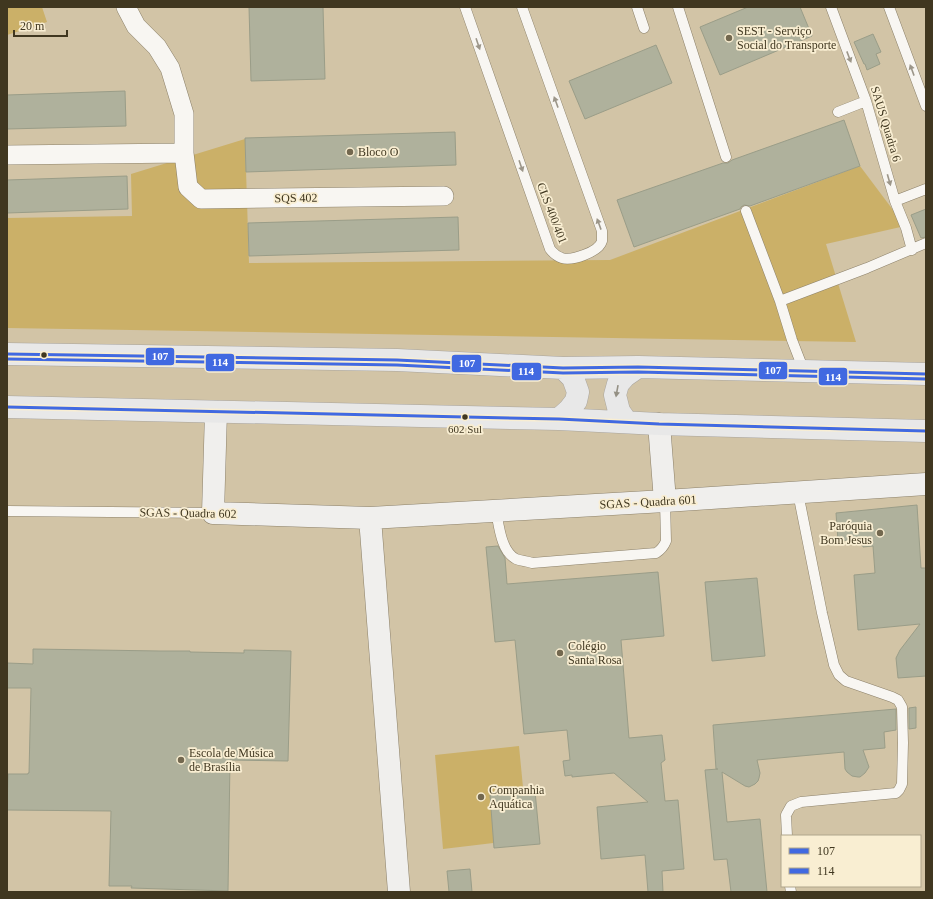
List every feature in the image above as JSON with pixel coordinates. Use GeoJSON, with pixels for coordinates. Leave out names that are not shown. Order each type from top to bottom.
{"type":"FeatureCollection","features":[{"type":"Feature","properties":{"kind":"main road"},"geometry":{"type":"LineString","coordinates":[[7,354],[389,360],[563,368],[638,367],[926,374]]}},
{"type":"Feature","properties":{"kind":"main road"},"geometry":{"type":"LineString","coordinates":[[626,421],[619,411],[615,395],[618,384],[625,376],[638,367]]}},
{"type":"Feature","properties":{"kind":"main road"},"geometry":{"type":"LineString","coordinates":[[559,419],[576,401],[578,392],[573,378],[563,368]]}},
{"type":"Feature","properties":{"kind":"main road"},"geometry":{"type":"LineString","coordinates":[[7,407],[559,419],[626,421],[659,424],[926,432]]}},
{"type":"Feature","properties":{"kind":"street","name":"SQS 402"},"geometry":{"type":"LineString","coordinates":[[126,7],[136,26],[156,47],[170,68],[184,114],[184,153],[188,187],[201,199],[444,196]]}},
{"type":"Feature","properties":{"kind":"street"},"geometry":{"type":"LineString","coordinates":[[7,155],[184,153]]}},
{"type":"Feature","properties":{"kind":"street"},"geometry":{"type":"LineString","coordinates":[[213,513],[216,412]]}},
{"type":"Feature","properties":{"kind":"street"},"geometry":{"type":"LineString","coordinates":[[659,424],[665,501]]}},
{"type":"Feature","properties":{"kind":"street","name":"SGAS - Quadra 601"},"geometry":{"type":"LineString","coordinates":[[370,518],[926,484]]}},
{"type":"Feature","properties":{"kind":"street","name":"SGAS - Quadra 602"},"geometry":{"type":"LineString","coordinates":[[213,513],[370,518]]}},
{"type":"Feature","properties":{"kind":"street"},"geometry":{"type":"LineString","coordinates":[[370,518],[399,892]]}},
{"type":"Feature","properties":{"kind":"lane","name":"CLS 400/401"},"geometry":{"type":"LineString","coordinates":[[465,7],[550,249],[555,255],[562,259],[572,259],[595,250],[602,242],[602,231],[522,7]]}},
{"type":"Feature","properties":{"kind":"lane"},"geometry":{"type":"LineString","coordinates":[[637,7],[644,28]]}},
{"type":"Feature","properties":{"kind":"lane"},"geometry":{"type":"LineString","coordinates":[[678,7],[726,157]]}},
{"type":"Feature","properties":{"kind":"lane","name":"SAUS Quadra 6"},"geometry":{"type":"LineString","coordinates":[[831,7],[866,100],[895,201],[906,228],[912,250]]}},
{"type":"Feature","properties":{"kind":"lane"},"geometry":{"type":"LineString","coordinates":[[889,7],[925,100]]}},
{"type":"Feature","properties":{"kind":"lane"},"geometry":{"type":"LineString","coordinates":[[838,112],[866,100]]}},
{"type":"Feature","properties":{"kind":"lane"},"geometry":{"type":"LineString","coordinates":[[895,201],[926,189]]}},
{"type":"Feature","properties":{"kind":"lane"},"geometry":{"type":"LineString","coordinates":[[746,211],[780,301],[792,340],[804,371]]}},
{"type":"Feature","properties":{"kind":"lane"},"geometry":{"type":"LineString","coordinates":[[780,301],[926,244]]}},
{"type":"Feature","properties":{"kind":"lane"},"geometry":{"type":"LineString","coordinates":[[787,835],[786,815],[791,806],[801,802],[896,793],[902,784],[902,707],[898,700],[892,697],[846,681],[838,675],[834,665],[822,613],[798,493]]}},
{"type":"Feature","properties":{"kind":"lane"},"geometry":{"type":"LineString","coordinates":[[496,511],[504,547],[516,559],[532,563],[656,553],[664,546],[666,541],[665,501]]}},
{"type":"Feature","properties":{"kind":"lane","name":"SGAS - Quadra 602"},"geometry":{"type":"LineString","coordinates":[[7,510],[213,513]]}},
{"type":"Feature","properties":{"kind":"shaded area"},"geometry":{"type":"Polygon","coordinates":[[[7,7],[42,7],[47,22],[7,35],[7,7]]]}},
{"type":"Feature","properties":{"kind":"shaded area"},"geometry":{"type":"Polygon","coordinates":[[[245,139],[249,263],[610,260],[860,166],[905,226],[826,244],[856,342],[7,328],[7,218],[132,216],[131,174],[245,139]]]}},
{"type":"Feature","properties":{"kind":"shaded area","name":"Companhia Aquática"},"geometry":{"type":"Polygon","coordinates":[[[519,746],[528,839],[443,849],[435,755],[519,746]]]}},
{"type":"Feature","properties":{"kind":"building"},"geometry":{"type":"Polygon","coordinates":[[[249,7],[323,7],[325,79],[251,81],[249,7]]]}},
{"type":"Feature","properties":{"kind":"building"},"geometry":{"type":"Polygon","coordinates":[[[748,7],[800,7],[812,36],[720,75],[700,27],[748,7]]]}},
{"type":"Feature","properties":{"kind":"building"},"geometry":{"type":"Polygon","coordinates":[[[873,34],[881,52],[876,54],[880,64],[867,70],[854,42],[873,34]]]}},
{"type":"Feature","properties":{"kind":"building"},"geometry":{"type":"Polygon","coordinates":[[[656,45],[672,83],[585,119],[569,81],[656,45]]]}},
{"type":"Feature","properties":{"kind":"building"},"geometry":{"type":"Polygon","coordinates":[[[125,91],[126,126],[7,129],[7,95],[125,91]]]}},
{"type":"Feature","properties":{"kind":"building"},"geometry":{"type":"Polygon","coordinates":[[[844,120],[860,166],[750,206],[744,205],[740,209],[634,247],[617,200],[723,163],[728,163],[732,160],[844,120]]]}},
{"type":"Feature","properties":{"kind":"building","name":"Bloco O"},"geometry":{"type":"Polygon","coordinates":[[[455,132],[456,165],[246,172],[245,138],[455,132]]]}},
{"type":"Feature","properties":{"kind":"building"},"geometry":{"type":"Polygon","coordinates":[[[127,176],[128,209],[7,213],[7,180],[127,176]]]}},
{"type":"Feature","properties":{"kind":"building"},"geometry":{"type":"Polygon","coordinates":[[[926,209],[926,237],[921,238],[911,215],[926,209]]]}},
{"type":"Feature","properties":{"kind":"building"},"geometry":{"type":"Polygon","coordinates":[[[458,217],[459,250],[249,256],[248,223],[458,217]]]}},
{"type":"Feature","properties":{"kind":"building"},"geometry":{"type":"Polygon","coordinates":[[[917,505],[921,568],[926,568],[926,676],[898,678],[896,658],[900,650],[920,624],[858,630],[854,575],[875,573],[873,546],[863,547],[862,539],[838,541],[836,513],[917,505]]]}},
{"type":"Feature","properties":{"kind":"building"},"geometry":{"type":"Polygon","coordinates":[[[498,546],[505,558],[507,584],[658,572],[664,636],[621,640],[629,738],[662,735],[665,760],[661,763],[665,801],[678,800],[684,869],[662,871],[663,892],[648,892],[645,855],[601,859],[597,807],[648,802],[614,773],[572,777],[572,775],[565,776],[563,761],[570,760],[567,730],[524,734],[515,640],[495,642],[486,547],[498,546]]]}},
{"type":"Feature","properties":{"kind":"building"},"geometry":{"type":"Polygon","coordinates":[[[757,578],[765,656],[712,661],[705,582],[757,578]]]}},
{"type":"Feature","properties":{"kind":"building"},"geometry":{"type":"Polygon","coordinates":[[[33,649],[244,653],[244,650],[291,651],[288,761],[230,760],[228,891],[109,886],[111,811],[7,810],[8,774],[29,773],[31,688],[7,688],[7,663],[33,664],[33,649]]]}},
{"type":"Feature","properties":{"kind":"building"},"geometry":{"type":"Polygon","coordinates":[[[916,707],[916,728],[909,729],[909,708],[916,707]]]}},
{"type":"Feature","properties":{"kind":"building"},"geometry":{"type":"Polygon","coordinates":[[[896,709],[896,730],[884,732],[885,748],[863,750],[869,767],[860,777],[852,776],[845,769],[844,752],[757,760],[760,773],[759,778],[755,784],[749,787],[722,772],[727,822],[760,819],[767,892],[731,892],[727,859],[714,860],[705,770],[718,769],[716,769],[713,725],[896,709]]]}},
{"type":"Feature","properties":{"kind":"building"},"geometry":{"type":"Polygon","coordinates":[[[535,791],[540,844],[494,848],[490,795],[535,791]]]}},
{"type":"Feature","properties":{"kind":"building"},"geometry":{"type":"Polygon","coordinates":[[[470,869],[472,892],[449,892],[447,871],[470,869]]]}},
{"type":"Feature","properties":{"kind":"transit line","name":"107"},"geometry":{"type":"LineString","coordinates":[[7,354],[397,360],[563,368],[638,367],[926,374]]}},
{"type":"Feature","properties":{"kind":"transit line","name":"114"},"geometry":{"type":"LineString","coordinates":[[7,359],[397,365],[563,373],[638,372],[926,379]]}},
{"type":"Feature","properties":{"kind":"transit line","name":"107"},"geometry":{"type":"LineString","coordinates":[[7,407],[559,419],[659,424],[926,431]]}},
{"type":"Feature","properties":{"kind":"place","name":"SEST - Serviço Social do Transporte"},"geometry":{"type":"Point","coordinates":[729,38]}},
{"type":"Feature","properties":{"kind":"place","name":"Bloco O"},"geometry":{"type":"Point","coordinates":[350,152]}},
{"type":"Feature","properties":{"kind":"place","name":"602 Sul"},"geometry":{"type":"Point","coordinates":[465,417]}},
{"type":"Feature","properties":{"kind":"place","name":"Paróquia Bom Jesus"},"geometry":{"type":"Point","coordinates":[880,533]}},
{"type":"Feature","properties":{"kind":"place","name":"Colégio Santa Rosa"},"geometry":{"type":"Point","coordinates":[560,653]}},
{"type":"Feature","properties":{"kind":"place","name":"Escola de Música de Brasília"},"geometry":{"type":"Point","coordinates":[181,760]}},
{"type":"Feature","properties":{"kind":"place","name":"Companhia Aquática"},"geometry":{"type":"Point","coordinates":[481,797]}}]}
